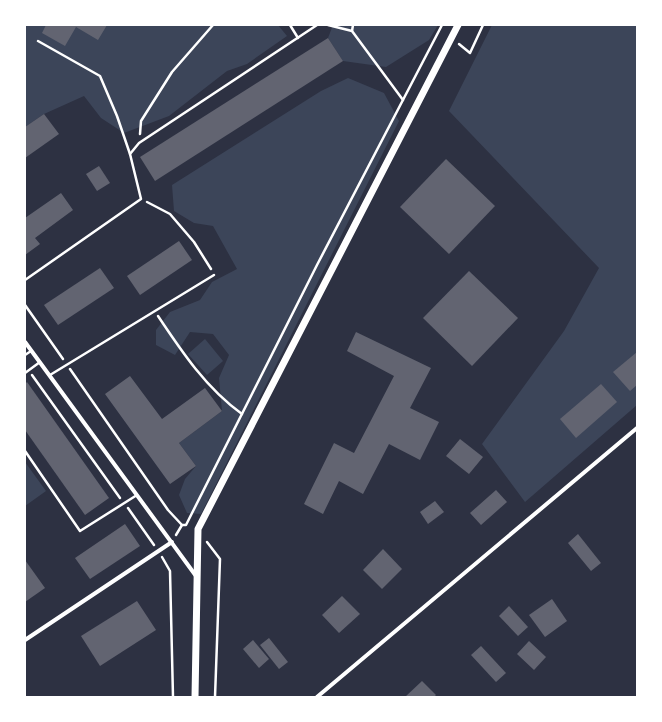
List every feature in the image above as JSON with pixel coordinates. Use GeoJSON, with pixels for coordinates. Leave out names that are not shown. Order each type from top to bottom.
{"type":"FeatureCollection","features":[{"type":"Feature","properties":{"kind":"street"},"geometry":{"type":"LineString","coordinates":[[195,697],[198,529],[458,25]]}},
{"type":"Feature","properties":{"kind":"street"},"geometry":{"type":"LineString","coordinates":[[25,342],[197,576]]}},
{"type":"Feature","properties":{"kind":"street"},"geometry":{"type":"LineString","coordinates":[[317,697],[637,428]]}},
{"type":"Feature","properties":{"kind":"street"},"geometry":{"type":"LineString","coordinates":[[25,640],[172,542]]}},
{"type":"Feature","properties":{"kind":"lane"},"geometry":{"type":"LineString","coordinates":[[290,25],[298,38]]}},
{"type":"Feature","properties":{"kind":"lane"},"geometry":{"type":"LineString","coordinates":[[130,154],[139,143],[317,25]]}},
{"type":"Feature","properties":{"kind":"lane"},"geometry":{"type":"LineString","coordinates":[[25,280],[141,199],[130,154],[117,116],[100,76],[38,41]]}},
{"type":"Feature","properties":{"kind":"lane"},"geometry":{"type":"LineString","coordinates":[[49,375],[214,275]]}},
{"type":"Feature","properties":{"kind":"lane"},"geometry":{"type":"LineString","coordinates":[[25,355],[31,351]]}},
{"type":"Feature","properties":{"kind":"lane"},"geometry":{"type":"LineString","coordinates":[[25,373],[40,362]]}},
{"type":"Feature","properties":{"kind":"lane"},"geometry":{"type":"LineString","coordinates":[[25,451],[80,531],[137,494]]}},
{"type":"Feature","properties":{"kind":"path"},"geometry":{"type":"LineString","coordinates":[[139,143],[142,121],[153,100],[172,72],[213,25]]}},
{"type":"Feature","properties":{"kind":"path"},"geometry":{"type":"LineString","coordinates":[[328,25],[352,31],[403,100]]}},
{"type":"Feature","properties":{"kind":"path"},"geometry":{"type":"LineString","coordinates":[[352,31],[353,25]]}},
{"type":"Feature","properties":{"kind":"path"},"geometry":{"type":"LineString","coordinates":[[186,525],[442,25]]}},
{"type":"Feature","properties":{"kind":"path"},"geometry":{"type":"LineString","coordinates":[[470,53],[483,25]]}},
{"type":"Feature","properties":{"kind":"path"},"geometry":{"type":"LineString","coordinates":[[141,199],[170,214],[194,242],[214,275]]}},
{"type":"Feature","properties":{"kind":"path"},"geometry":{"type":"LineString","coordinates":[[25,305],[168,510],[182,525],[198,529],[220,559],[215,697]]}},
{"type":"Feature","properties":{"kind":"path"},"geometry":{"type":"LineString","coordinates":[[155,311],[205,382],[227,404],[242,414]]}},
{"type":"Feature","properties":{"kind":"path"},"geometry":{"type":"LineString","coordinates":[[29,370],[159,551],[170,571],[173,697]]}},
{"type":"Feature","properties":{"kind":"shaded area"},"geometry":{"type":"Polygon","coordinates":[[[25,25],[278,25],[287,36],[247,64],[227,71],[169,116],[124,133],[101,118],[84,96],[44,114],[25,127],[25,25]]]}},
{"type":"Feature","properties":{"kind":"shaded area"},"geometry":{"type":"Polygon","coordinates":[[[333,25],[438,25],[429,40],[386,67],[343,61],[328,38],[333,25]]]}},
{"type":"Feature","properties":{"kind":"shaded area"},"geometry":{"type":"Polygon","coordinates":[[[492,25],[637,25],[637,405],[525,502],[482,444],[564,331],[599,268],[449,111],[492,25]]]}},
{"type":"Feature","properties":{"kind":"shaded area"},"geometry":{"type":"Polygon","coordinates":[[[348,78],[384,93],[399,121],[201,514],[187,513],[179,495],[185,479],[196,466],[179,443],[222,411],[219,378],[229,355],[213,334],[190,332],[175,355],[156,345],[156,330],[170,312],[200,300],[212,282],[237,269],[213,226],[194,223],[174,211],[172,185],[321,91],[348,78]]]}},
{"type":"Feature","properties":{"kind":"shaded area"},"geometry":{"type":"Polygon","coordinates":[[[205,339],[223,361],[207,375],[188,354],[205,339]]]}},
{"type":"Feature","properties":{"kind":"shaded area"},"geometry":{"type":"Polygon","coordinates":[[[25,462],[46,491],[25,506],[25,462]]]}},
{"type":"Feature","properties":{"kind":"building"},"geometry":{"type":"Polygon","coordinates":[[[46,25],[107,25],[98,40],[76,27],[65,46],[42,33],[46,25]]]}},
{"type":"Feature","properties":{"kind":"building"},"geometry":{"type":"Polygon","coordinates":[[[328,38],[343,61],[155,181],[140,157],[328,38]]]}},
{"type":"Feature","properties":{"kind":"building"},"geometry":{"type":"Polygon","coordinates":[[[44,114],[59,134],[25,158],[25,127],[44,114]]]}},
{"type":"Feature","properties":{"kind":"building"},"geometry":{"type":"Polygon","coordinates":[[[446,159],[495,206],[449,254],[400,207],[446,159]]]}},
{"type":"Feature","properties":{"kind":"building"},"geometry":{"type":"Polygon","coordinates":[[[99,166],[110,183],[97,191],[86,174],[99,166]]]}},
{"type":"Feature","properties":{"kind":"building"},"geometry":{"type":"Polygon","coordinates":[[[61,193],[73,210],[35,238],[40,244],[25,255],[25,218],[61,193]]]}},
{"type":"Feature","properties":{"kind":"building"},"geometry":{"type":"Polygon","coordinates":[[[179,241],[192,260],[140,295],[127,276],[179,241]]]}},
{"type":"Feature","properties":{"kind":"building"},"geometry":{"type":"Polygon","coordinates":[[[100,268],[114,288],[58,325],[44,305],[100,268]]]}},
{"type":"Feature","properties":{"kind":"building"},"geometry":{"type":"Polygon","coordinates":[[[469,271],[518,318],[472,366],[423,318],[469,271]]]}},
{"type":"Feature","properties":{"kind":"building"},"geometry":{"type":"Polygon","coordinates":[[[356,332],[431,368],[410,408],[439,422],[420,460],[389,444],[363,494],[339,481],[323,514],[304,504],[334,443],[354,453],[394,376],[347,351],[356,332]]]}},
{"type":"Feature","properties":{"kind":"building"},"geometry":{"type":"Polygon","coordinates":[[[637,352],[637,385],[630,391],[613,372],[637,352]]]}},
{"type":"Feature","properties":{"kind":"building"},"geometry":{"type":"Polygon","coordinates":[[[130,376],[162,419],[205,388],[222,411],[179,443],[196,466],[170,484],[105,394],[130,376]]]}},
{"type":"Feature","properties":{"kind":"building"},"geometry":{"type":"Polygon","coordinates":[[[27,382],[109,498],[85,515],[25,430],[25,384],[27,382]]]}},
{"type":"Feature","properties":{"kind":"building"},"geometry":{"type":"Polygon","coordinates":[[[601,384],[617,402],[576,438],[560,419],[601,384]]]}},
{"type":"Feature","properties":{"kind":"building"},"geometry":{"type":"Polygon","coordinates":[[[460,439],[483,457],[469,474],[446,456],[460,439]]]}},
{"type":"Feature","properties":{"kind":"building"},"geometry":{"type":"Polygon","coordinates":[[[496,490],[507,502],[481,525],[470,513],[496,490]]]}},
{"type":"Feature","properties":{"kind":"building"},"geometry":{"type":"Polygon","coordinates":[[[435,501],[444,512],[428,524],[420,512],[435,501]]]}},
{"type":"Feature","properties":{"kind":"building"},"geometry":{"type":"Polygon","coordinates":[[[125,524],[140,546],[90,579],[75,558],[125,524]]]}},
{"type":"Feature","properties":{"kind":"building"},"geometry":{"type":"Polygon","coordinates":[[[578,534],[601,563],[591,571],[568,543],[578,534]]]}},
{"type":"Feature","properties":{"kind":"building"},"geometry":{"type":"Polygon","coordinates":[[[383,549],[402,569],[382,589],[363,570],[383,549]]]}},
{"type":"Feature","properties":{"kind":"building"},"geometry":{"type":"Polygon","coordinates":[[[25,560],[45,588],[25,602],[25,560]]]}},
{"type":"Feature","properties":{"kind":"building"},"geometry":{"type":"Polygon","coordinates":[[[342,596],[360,614],[339,633],[322,615],[342,596]]]}},
{"type":"Feature","properties":{"kind":"building"},"geometry":{"type":"Polygon","coordinates":[[[552,599],[567,621],[545,637],[529,615],[552,599]]]}},
{"type":"Feature","properties":{"kind":"building"},"geometry":{"type":"Polygon","coordinates":[[[137,601],[156,630],[100,666],[81,636],[137,601]]]}},
{"type":"Feature","properties":{"kind":"building"},"geometry":{"type":"Polygon","coordinates":[[[509,606],[528,627],[518,636],[499,616],[509,606]]]}},
{"type":"Feature","properties":{"kind":"building"},"geometry":{"type":"Polygon","coordinates":[[[269,638],[288,662],[279,669],[260,645],[269,638]]]}},
{"type":"Feature","properties":{"kind":"building"},"geometry":{"type":"Polygon","coordinates":[[[253,640],[269,659],[259,668],[243,649],[253,640]]]}},
{"type":"Feature","properties":{"kind":"building"},"geometry":{"type":"Polygon","coordinates":[[[529,641],[546,657],[534,670],[517,654],[529,641]]]}},
{"type":"Feature","properties":{"kind":"building"},"geometry":{"type":"Polygon","coordinates":[[[481,646],[506,673],[496,682],[471,655],[481,646]]]}},
{"type":"Feature","properties":{"kind":"building"},"geometry":{"type":"Polygon","coordinates":[[[422,681],[436,695],[434,697],[405,697],[422,681]]]}}]}
